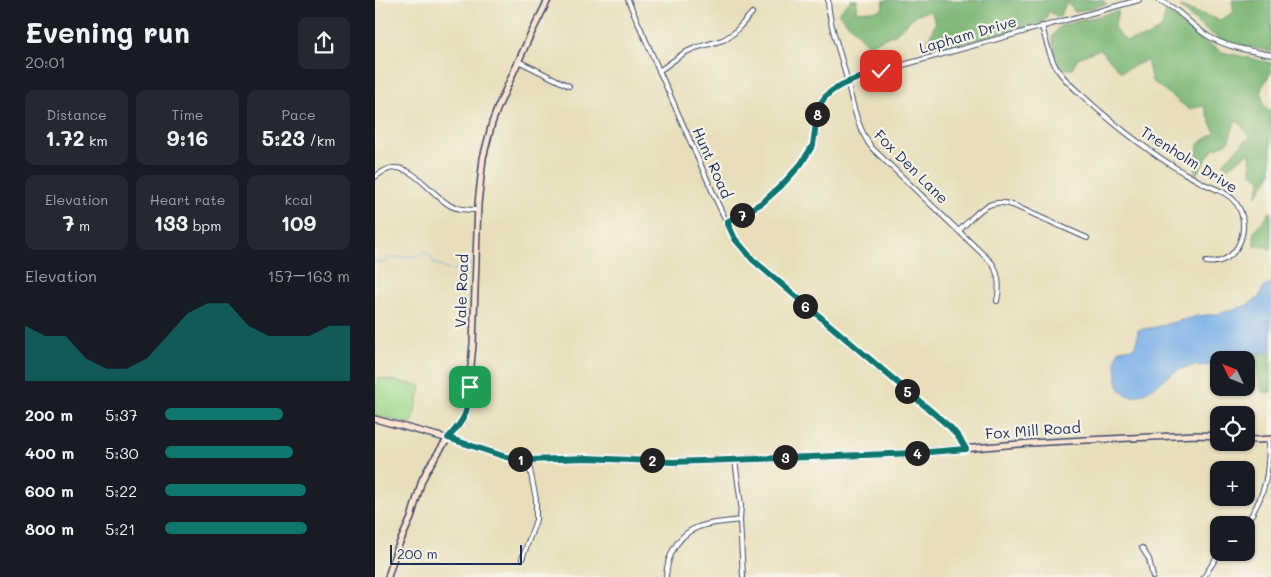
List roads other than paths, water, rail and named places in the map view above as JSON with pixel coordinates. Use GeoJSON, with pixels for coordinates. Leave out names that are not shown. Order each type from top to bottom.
{"type":"FeatureCollection","features":[{"type":"Feature","properties":{"kind":"main road","name":"Vale Road"},"geometry":{"type":"LineString","coordinates":[[388,577],[422,480],[448,438],[462,421],[467,409],[474,317],[480,178],[486,145],[498,108],[518,61],[548,0]]}},
{"type":"Feature","properties":{"kind":"main road","name":"Fox Mill Road"},"geometry":{"type":"LineString","coordinates":[[375,419],[448,438],[506,457],[528,460],[587,458],[673,462],[735,460],[917,453],[1031,443],[1210,436]]}},
{"type":"Feature","properties":{"kind":"main road"},"geometry":{"type":"LineString","coordinates":[[1255,439],[1270,439]]}},
{"type":"Feature","properties":{"kind":"street","name":"Hunt Road"},"geometry":{"type":"LineString","coordinates":[[629,0],[735,239],[753,260],[951,428],[966,449]]}},
{"type":"Feature","properties":{"kind":"street","name":"Fox Den Lane"},"geometry":{"type":"LineString","coordinates":[[828,0],[831,21],[860,127],[867,142],[994,266],[999,282],[997,302]]}},
{"type":"Feature","properties":{"kind":"street","name":"Lapham Drive"},"geometry":{"type":"LineString","coordinates":[[727,222],[762,203],[801,164],[813,145],[820,104],[829,92],[836,88],[881,71],[1139,0]]}},
{"type":"Feature","properties":{"kind":"street"},"geometry":{"type":"LineString","coordinates":[[1158,0],[1173,8],[1199,30],[1215,40],[1234,48],[1271,55]]}},
{"type":"Feature","properties":{"kind":"street"},"geometry":{"type":"LineString","coordinates":[[659,70],[684,53],[723,40],[731,35],[752,13]]}},
{"type":"Feature","properties":{"kind":"street","name":"Trenholm Drive"},"geometry":{"type":"LineString","coordinates":[[1042,26],[1047,46],[1056,67],[1067,82],[1136,141],[1197,180],[1227,195],[1236,203],[1243,220],[1240,243],[1233,253],[1224,260],[1215,263],[1206,262]]}},
{"type":"Feature","properties":{"kind":"street"},"geometry":{"type":"LineString","coordinates":[[518,61],[569,86]]}},
{"type":"Feature","properties":{"kind":"street"},"geometry":{"type":"LineString","coordinates":[[375,177],[389,168],[400,168],[411,173],[450,205],[462,209],[478,210]]}},
{"type":"Feature","properties":{"kind":"street"},"geometry":{"type":"LineString","coordinates":[[959,231],[982,208],[993,203],[1002,202],[1087,238]]}},
{"type":"Feature","properties":{"kind":"street"},"geometry":{"type":"LineString","coordinates":[[1251,516],[1264,490],[1268,469],[1270,439]]}},
{"type":"Feature","properties":{"kind":"street"},"geometry":{"type":"LineString","coordinates":[[522,559],[537,520],[537,499],[528,460]]}},
{"type":"Feature","properties":{"kind":"street"},"geometry":{"type":"LineString","coordinates":[[735,460],[741,505],[743,577]]}},
{"type":"Feature","properties":{"kind":"street"},"geometry":{"type":"LineString","coordinates":[[666,577],[668,560],[680,539],[693,529],[703,525],[740,520]]}},
{"type":"Feature","properties":{"kind":"street"},"geometry":{"type":"LineString","coordinates":[[1142,548],[1149,559],[1153,577]]}},
{"type":"Feature","properties":{"kind":"street"},"geometry":{"type":"LineString","coordinates":[[1204,577],[1214,561]]}},
{"type":"Feature","properties":{"kind":"water"},"geometry":{"type":"Polygon","coordinates":[[[1271,283],[1271,351],[1255,354],[1255,351],[1210,351],[1210,365],[1186,367],[1140,395],[1127,395],[1120,389],[1117,380],[1117,354],[1119,350],[1134,348],[1138,330],[1198,316],[1218,314],[1245,306],[1259,298],[1264,287],[1271,283]]]}},
{"type":"Feature","properties":{"kind":"waterway"},"geometry":{"type":"LineString","coordinates":[[375,262],[384,262],[390,258],[419,256],[424,252],[431,257],[434,264],[449,270],[471,264]]}}]}
